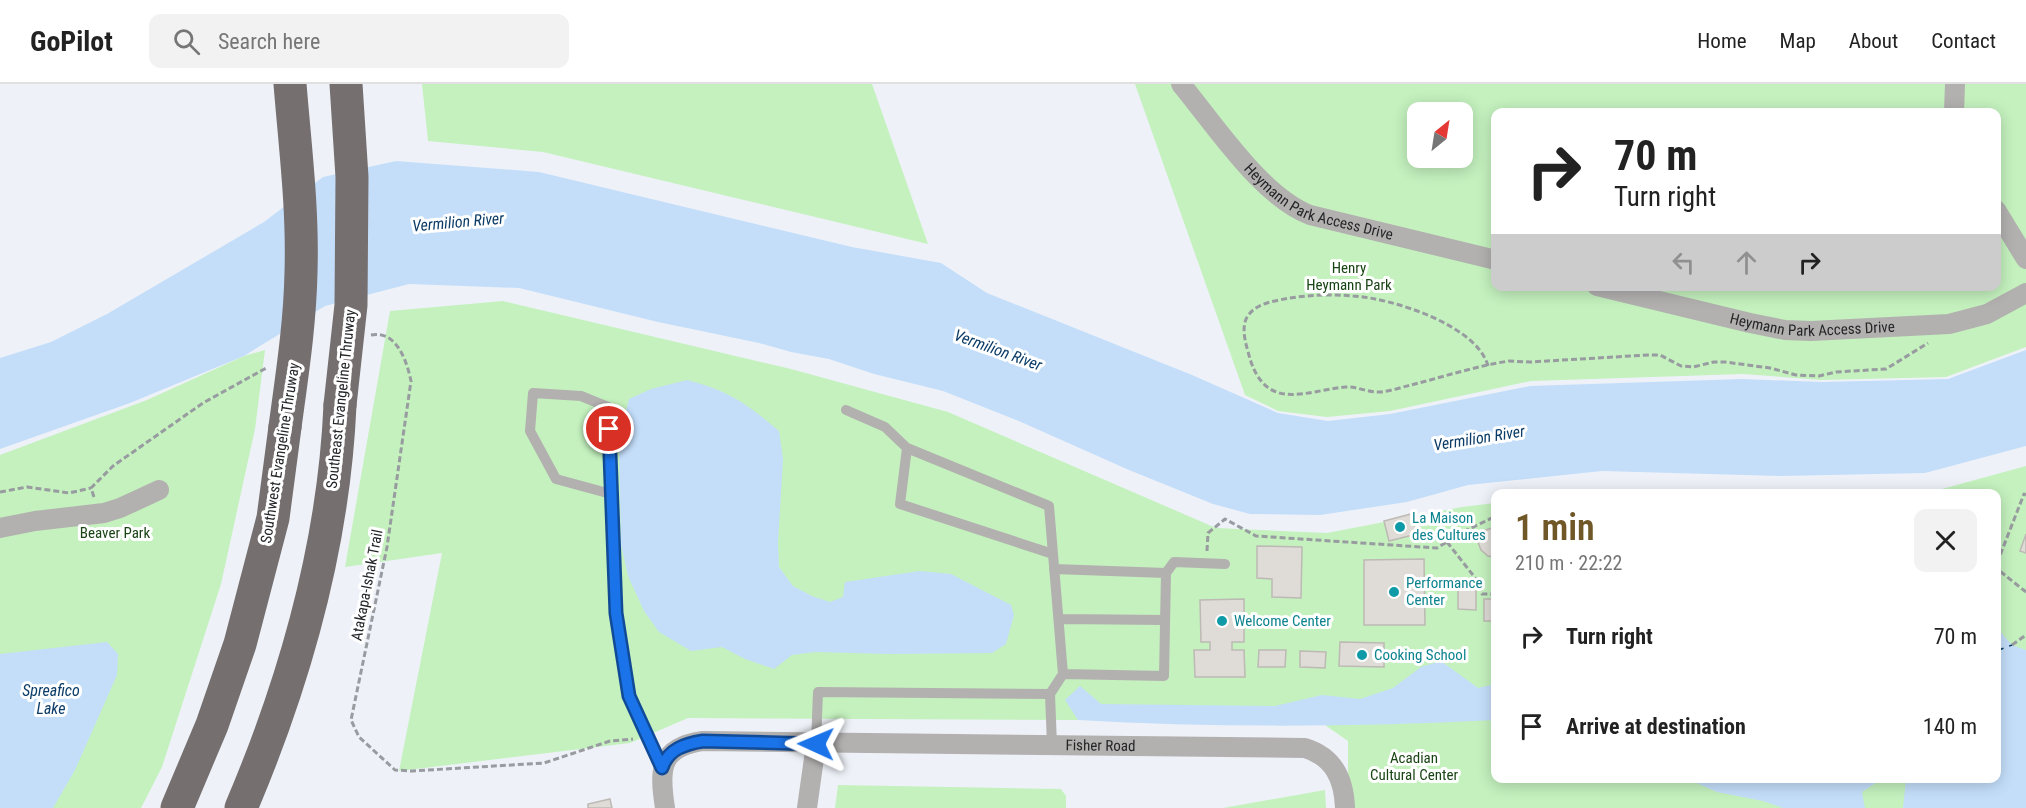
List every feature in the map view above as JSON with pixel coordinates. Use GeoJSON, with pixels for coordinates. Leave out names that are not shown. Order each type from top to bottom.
{"type":"FeatureCollection","features":[{"type":"Feature","properties":{"kind":"highway","name":"Southwest Evangeline Thruway"},"geometry":{"type":"LineString","coordinates":[[177,808],[212,725],[240,644],[273,518],[298,324],[301,271],[300,216],[290,84]]}},
{"type":"Feature","properties":{"kind":"highway","name":"Southeast Evangeline Thruway"},"geometry":{"type":"LineString","coordinates":[[241,808],[269,740],[302,633],[321,551],[338,453],[340,405],[351,304],[352,177],[346,84]]}},
{"type":"Feature","properties":{"kind":"street","name":"Heymann Park Access Drive"},"geometry":{"type":"LineString","coordinates":[[1181,84],[1239,155],[1275,193],[1295,209],[1330,220],[1491,259]]}},
{"type":"Feature","properties":{"kind":"street"},"geometry":{"type":"LineString","coordinates":[[1954,108],[1955,84]]}},
{"type":"Feature","properties":{"kind":"street"},"geometry":{"type":"LineString","coordinates":[[2001,218],[2026,259]]}},
{"type":"Feature","properties":{"kind":"street","name":"Heymann Park Access Drive"},"geometry":{"type":"LineString","coordinates":[[1618,291],[1750,323],[1785,330],[1811,331],[1948,324],[1987,314],[2026,293]]}},
{"type":"Feature","properties":{"kind":"street"},"geometry":{"type":"LineString","coordinates":[[0,528],[120,508],[159,490]]}},
{"type":"Feature","properties":{"kind":"street","name":"Fisher Road"},"geometry":{"type":"LineString","coordinates":[[662,768],[666,758],[674,751],[703,741],[1305,748],[1322,755],[1335,769],[1343,788],[1345,808]]}},
{"type":"Feature","properties":{"kind":"street"},"geometry":{"type":"LineString","coordinates":[[807,808],[816,744]]}},
{"type":"Feature","properties":{"kind":"street"},"geometry":{"type":"LineString","coordinates":[[662,768],[661,782],[665,808]]}},
{"type":"Feature","properties":{"kind":"lane"},"geometry":{"type":"LineString","coordinates":[[611,494],[556,479],[530,431],[533,393],[581,396],[608,407],[616,613],[629,696],[662,768]]}},
{"type":"Feature","properties":{"kind":"lane"},"geometry":{"type":"LineString","coordinates":[[846,410],[885,426],[907,448],[1049,506],[1063,674],[1050,694],[1052,745]]}},
{"type":"Feature","properties":{"kind":"lane"},"geometry":{"type":"LineString","coordinates":[[907,448],[900,504],[1053,554]]}},
{"type":"Feature","properties":{"kind":"lane"},"geometry":{"type":"LineString","coordinates":[[1063,674],[1164,676],[1166,573],[1174,562],[1226,564]]}},
{"type":"Feature","properties":{"kind":"lane"},"geometry":{"type":"LineString","coordinates":[[1054,569],[1166,573]]}},
{"type":"Feature","properties":{"kind":"lane"},"geometry":{"type":"LineString","coordinates":[[1059,620],[1165,620]]}},
{"type":"Feature","properties":{"kind":"lane"},"geometry":{"type":"LineString","coordinates":[[816,744],[818,692],[1050,694]]}},
{"type":"Feature","properties":{"kind":"path"},"geometry":{"type":"LineString","coordinates":[[1488,366],[1478,346],[1451,327],[1388,301],[1355,296],[1306,296],[1267,303],[1255,309],[1246,320],[1244,332],[1252,365],[1258,376],[1271,390],[1284,395],[1296,396],[1348,387],[1381,392],[1509,362],[1660,355],[1681,366],[1693,367],[1725,362],[1770,368],[1796,375],[1819,376],[1836,372],[1886,369],[1929,343]]}},
{"type":"Feature","properties":{"kind":"path","name":"Atakapa-Ishak Trail"},"geometry":{"type":"LineString","coordinates":[[366,336],[376,334],[393,341],[406,360],[411,381],[387,547],[370,637],[352,706],[351,720],[359,737],[395,770],[412,771],[544,763],[610,741],[648,737]]}},
{"type":"Feature","properties":{"kind":"path"},"geometry":{"type":"LineString","coordinates":[[0,492],[27,488],[69,493],[91,488],[113,466],[204,403],[270,366]]}},
{"type":"Feature","properties":{"kind":"path"},"geometry":{"type":"LineString","coordinates":[[91,488],[96,513]]}},
{"type":"Feature","properties":{"kind":"path"},"geometry":{"type":"LineString","coordinates":[[2001,552],[2024,494],[2026,495]]}},
{"type":"Feature","properties":{"kind":"path"},"geometry":{"type":"LineString","coordinates":[[1207,562],[1208,533],[1225,519],[1256,536],[1437,548],[1491,518]]}},
{"type":"Feature","properties":{"kind":"path"},"geometry":{"type":"LineString","coordinates":[[1447,542],[1480,584],[1482,594],[1491,594]]}},
{"type":"Feature","properties":{"kind":"path"},"geometry":{"type":"LineString","coordinates":[[2001,572],[2026,592]]}},
{"type":"Feature","properties":{"kind":"path"},"geometry":{"type":"LineString","coordinates":[[2012,645],[2026,635]]}},
{"type":"Feature","properties":{"kind":"green space"},"geometry":{"type":"Polygon","coordinates":[[[422,84],[872,84],[928,244],[543,152],[428,141],[422,84]]]}},
{"type":"Feature","properties":{"kind":"green space","name":"Henry Heymann Park"},"geometry":{"type":"Polygon","coordinates":[[[1135,84],[2026,84],[2026,347],[1946,377],[1821,380],[1743,374],[1531,381],[1390,411],[1327,417],[1278,411],[1245,395],[1135,84]]]}},
{"type":"Feature","properties":{"kind":"green space","name":"Acadian Cultural Center"},"geometry":{"type":"Polygon","coordinates":[[[503,301],[791,369],[948,412],[1216,528],[1327,533],[1491,503],[1491,783],[2001,783],[2001,489],[1942,489],[2026,466],[2026,808],[1348,808],[1348,741],[1325,725],[1202,706],[1078,720],[688,718],[630,743],[399,771],[442,553],[345,567],[390,311],[503,301]]]}},
{"type":"Feature","properties":{"kind":"green space","name":"Beaver Park"},"geometry":{"type":"Polygon","coordinates":[[[265,350],[255,429],[221,584],[162,767],[141,808],[0,808],[0,455],[147,400],[244,356],[265,350]]]}},
{"type":"Feature","properties":{"kind":"green space"},"geometry":{"type":"Polygon","coordinates":[[[838,785],[1061,789],[1066,796],[1066,808],[835,808],[838,785]]]}},
{"type":"Feature","properties":{"kind":"green space"},"geometry":{"type":"Polygon","coordinates":[[[1325,790],[1326,808],[1223,808],[1325,790]]]}},
{"type":"Feature","properties":{"kind":"water","name":"Vermilion River"},"geometry":{"type":"Polygon","coordinates":[[[396,161],[539,172],[852,247],[941,263],[987,293],[1192,375],[1278,413],[1328,421],[1390,414],[1530,386],[1742,379],[1822,382],[1948,379],[2026,350],[2026,446],[1925,473],[1782,476],[1602,471],[1468,485],[1407,502],[1320,515],[1250,514],[1213,504],[943,391],[874,374],[829,359],[658,322],[519,288],[409,284],[325,306],[244,356],[130,403],[0,449],[0,358],[51,342],[107,314],[264,222],[323,177],[396,161]]]}},
{"type":"Feature","properties":{"kind":"water"},"geometry":{"type":"Polygon","coordinates":[[[687,380],[736,399],[779,431],[783,459],[778,543],[779,567],[793,586],[830,602],[843,597],[845,582],[920,571],[951,574],[1011,605],[1014,615],[1006,644],[992,653],[815,652],[792,655],[774,669],[745,659],[722,647],[691,651],[659,632],[644,611],[628,576],[621,544],[619,438],[629,399],[651,389],[687,380]]]}},
{"type":"Feature","properties":{"kind":"water"},"geometry":{"type":"Polygon","coordinates":[[[2001,633],[2012,645],[2026,650],[2026,808],[1903,808],[1906,783],[2001,783],[2001,633]]]}},
{"type":"Feature","properties":{"kind":"water","name":"Spreafico Lake"},"geometry":{"type":"Polygon","coordinates":[[[107,642],[118,654],[117,675],[75,770],[53,808],[0,808],[0,654],[107,642]]]}},
{"type":"Feature","properties":{"kind":"water"},"geometry":{"type":"Polygon","coordinates":[[[1441,661],[1478,688],[1491,685],[1491,720],[1287,726],[1130,723],[1078,720],[1065,700],[1080,686],[1101,704],[1275,706],[1322,695],[1360,699],[1393,688],[1421,667],[1441,661]]]}},
{"type":"Feature","properties":{"kind":"water"},"geometry":{"type":"Polygon","coordinates":[[[1696,783],[1876,783],[1862,792],[1865,808],[1783,808],[1763,801],[1717,792],[1696,783]]]}},
{"type":"Feature","properties":{"kind":"building","name":"La Maison des Cultures"},"geometry":{"type":"Polygon","coordinates":[[[1411,514],[1417,534],[1389,541],[1384,521],[1411,514]]]}},
{"type":"Feature","properties":{"kind":"building"},"geometry":{"type":"Polygon","coordinates":[[[1491,528],[1491,556],[1481,550],[1478,542],[1486,530],[1491,528]]]}},
{"type":"Feature","properties":{"kind":"building"},"geometry":{"type":"Polygon","coordinates":[[[2026,534],[2026,553],[2020,551],[2026,534]]]}},
{"type":"Feature","properties":{"kind":"building"},"geometry":{"type":"Polygon","coordinates":[[[1257,546],[1302,547],[1301,598],[1272,597],[1272,579],[1257,578],[1257,546]]]}},
{"type":"Feature","properties":{"kind":"building","name":"Performance Center"},"geometry":{"type":"Polygon","coordinates":[[[1424,559],[1425,625],[1364,625],[1364,560],[1424,559]]]}},
{"type":"Feature","properties":{"kind":"building"},"geometry":{"type":"Polygon","coordinates":[[[1458,586],[1476,586],[1476,610],[1458,609],[1458,586]]]}},
{"type":"Feature","properties":{"kind":"building","name":"Welcome Center"},"geometry":{"type":"Polygon","coordinates":[[[1244,599],[1244,642],[1232,642],[1232,650],[1244,650],[1245,677],[1195,677],[1194,650],[1210,650],[1210,642],[1201,642],[1200,600],[1244,599]]]}},
{"type":"Feature","properties":{"kind":"building"},"geometry":{"type":"Polygon","coordinates":[[[1484,599],[1491,599],[1491,621],[1484,621],[1484,599]]]}},
{"type":"Feature","properties":{"kind":"building","name":"Cooking School"},"geometry":{"type":"Polygon","coordinates":[[[1340,642],[1384,643],[1384,667],[1339,666],[1340,642]]]}},
{"type":"Feature","properties":{"kind":"building"},"geometry":{"type":"Polygon","coordinates":[[[1259,650],[1286,650],[1285,667],[1258,667],[1259,650]]]}},
{"type":"Feature","properties":{"kind":"building"},"geometry":{"type":"Polygon","coordinates":[[[1300,651],[1326,652],[1325,668],[1300,667],[1300,651]]]}},
{"type":"Feature","properties":{"kind":"building"},"geometry":{"type":"Polygon","coordinates":[[[610,799],[612,808],[588,808],[588,804],[610,799]]]}},
{"type":"Feature","properties":{"kind":"ferry route"},"geometry":{"type":"LineString","coordinates":[[2001,649],[2012,645]]}},
{"type":"Feature","properties":{"kind":"place","name":"La Maison des Cultures"},"geometry":{"type":"Point","coordinates":[1400,527]}},
{"type":"Feature","properties":{"kind":"place","name":"Performance Center"},"geometry":{"type":"Point","coordinates":[1394,592]}},
{"type":"Feature","properties":{"kind":"place","name":"Welcome Center"},"geometry":{"type":"Point","coordinates":[1222,621]}},
{"type":"Feature","properties":{"kind":"place","name":"Cooking School"},"geometry":{"type":"Point","coordinates":[1362,655]}},
{"type":"Feature","properties":{"kind":"route"},"geometry":{"type":"LineString","coordinates":[[609,429],[616,613],[629,696],[662,768],[666,758],[674,751],[682,746],[703,741],[816,744]]}}]}
